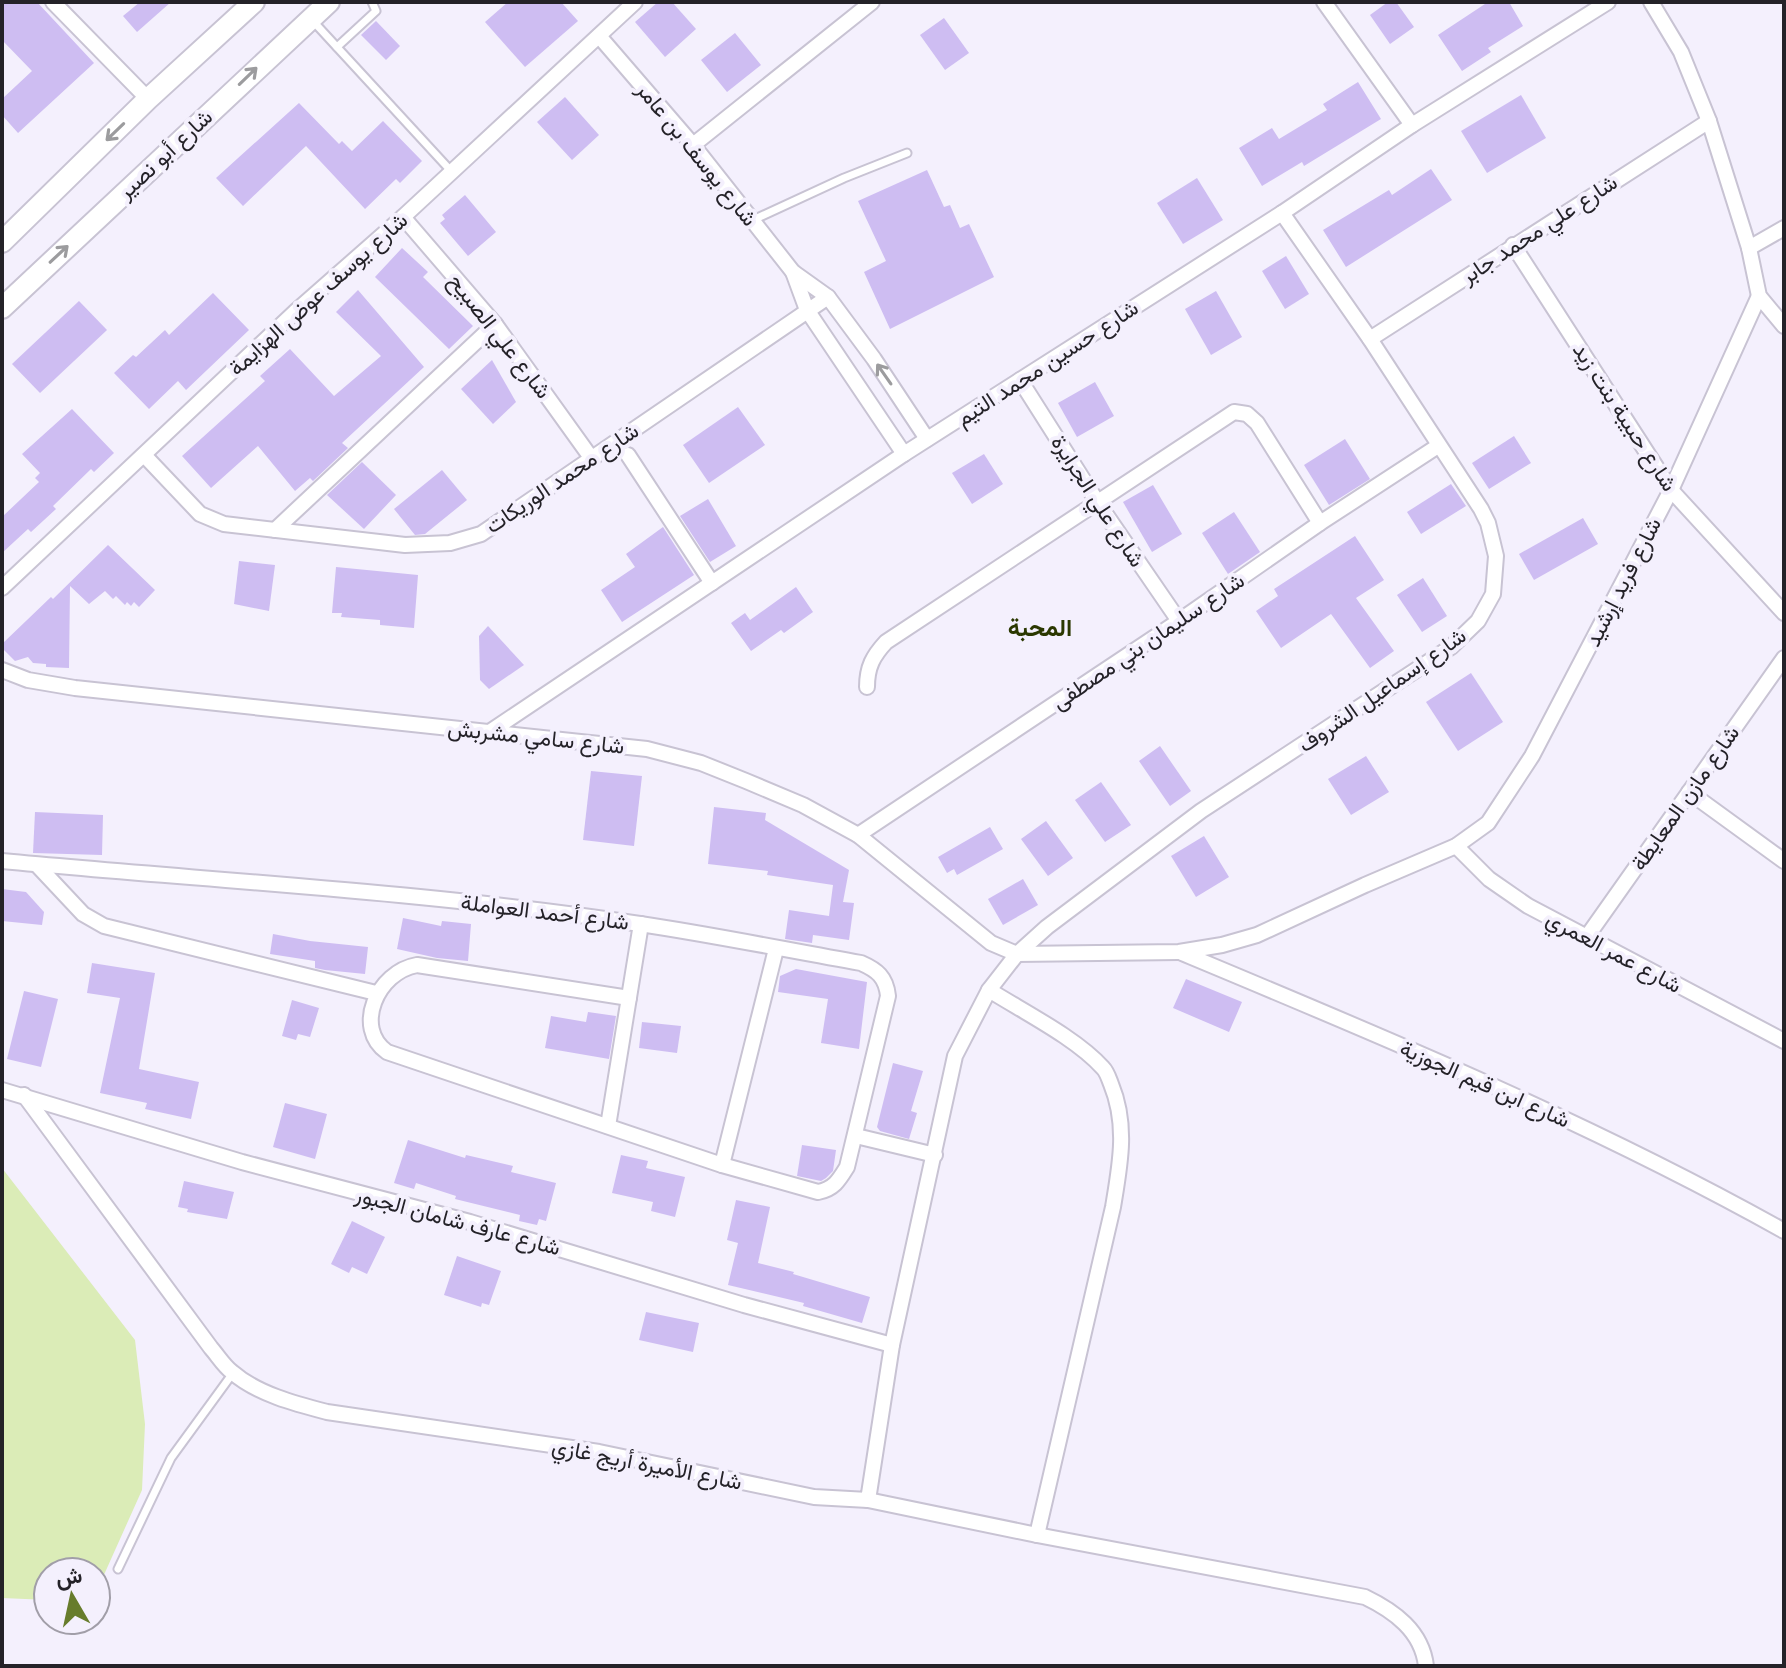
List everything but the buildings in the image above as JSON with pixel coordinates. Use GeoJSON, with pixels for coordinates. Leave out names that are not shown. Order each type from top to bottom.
{"type":"FeatureCollection","features":[{"type":"Feature","properties":{"kind":"main road"},"geometry":{"type":"LineString","coordinates":[[2,242],[148,99],[254,2]]}},
{"type":"Feature","properties":{"kind":"main road","name":"شارع أبو نصير"},"geometry":{"type":"LineString","coordinates":[[2,308],[329,2]]}},
{"type":"Feature","properties":{"kind":"street"},"geometry":{"type":"LineString","coordinates":[[53,2],[148,99]]}},
{"type":"Feature","properties":{"kind":"street","name":"شارع يوسف عوض الهزايمة"},"geometry":{"type":"LineString","coordinates":[[2,588],[295,312],[403,217],[635,2]]}},
{"type":"Feature","properties":{"kind":"street"},"geometry":{"type":"LineString","coordinates":[[693,145],[872,2]]}},
{"type":"Feature","properties":{"kind":"street","name":"شارع حسين محمد التيم"},"geometry":{"type":"LineString","coordinates":[[491,731],[904,454],[1608,2]]}},
{"type":"Feature","properties":{"kind":"street"},"geometry":{"type":"LineString","coordinates":[[1651,2],[1681,52],[1709,121],[1749,248],[1759,296],[1784,326]]}},
{"type":"Feature","properties":{"kind":"street"},"geometry":{"type":"LineString","coordinates":[[1327,3],[1412,125]]}},
{"type":"Feature","properties":{"kind":"street","name":"شارع يوسف بن عامر"},"geometry":{"type":"LineString","coordinates":[[599,36],[693,145],[793,272],[828,297],[927,439]]}},
{"type":"Feature","properties":{"kind":"street","name":"شارع علي محمد جابر"},"geometry":{"type":"LineString","coordinates":[[1370,339],[1709,121]]}},
{"type":"Feature","properties":{"kind":"street","name":"شارع إسماعيل الشروف"},"geometry":{"type":"LineString","coordinates":[[1017,954],[1047,927],[1201,811],[1466,634],[1478,621],[1493,594],[1494,540],[1481,509],[1370,339],[1282,213]]}},
{"type":"Feature","properties":{"kind":"street","name":"شارع علي الصبيح"},"geometry":{"type":"LineString","coordinates":[[403,217],[495,324],[592,459]]}},
{"type":"Feature","properties":{"kind":"street"},"geometry":{"type":"LineString","coordinates":[[1749,248],[1784,228]]}},
{"type":"Feature","properties":{"kind":"street","name":"شارع حبيبة بنت زيد"},"geometry":{"type":"LineString","coordinates":[[1513,245],[1671,490],[1784,613]]}},
{"type":"Feature","properties":{"kind":"street","name":"شارع يوسف بن عامر"},"geometry":{"type":"LineString","coordinates":[[793,272],[807,310],[904,454]]}},
{"type":"Feature","properties":{"kind":"street","name":"شارع فريد إرشيد"},"geometry":{"type":"LineString","coordinates":[[1179,952],[1257,935],[1456,846],[1488,823],[1525,768],[1671,490],[1759,296]]}},
{"type":"Feature","properties":{"kind":"street","name":"شارع محمد الوريكات"},"geometry":{"type":"LineString","coordinates":[[144,455],[200,514],[224,524],[405,545],[450,543],[481,534],[828,297]]}},
{"type":"Feature","properties":{"kind":"street"},"geometry":{"type":"LineString","coordinates":[[275,530],[495,324]]}},
{"type":"Feature","properties":{"kind":"street","name":"شارع علي الجرايرة"},"geometry":{"type":"LineString","coordinates":[[1020,380],[1098,503],[1179,621]]}},
{"type":"Feature","properties":{"kind":"street"},"geometry":{"type":"LineString","coordinates":[[867,687],[874,655],[886,642],[1225,416],[1240,412],[1257,423],[1320,523]]}},
{"type":"Feature","properties":{"kind":"street","name":"شارع سليمان بني مصطفى"},"geometry":{"type":"LineString","coordinates":[[858,835],[1438,446]]}},
{"type":"Feature","properties":{"kind":"street"},"geometry":{"type":"LineString","coordinates":[[628,455],[712,583]]}},
{"type":"Feature","properties":{"kind":"street","name":"شارع مازن المعايطة"},"geometry":{"type":"LineString","coordinates":[[1586,938],[1784,658]]}},
{"type":"Feature","properties":{"kind":"street","name":"شارع سامي مشربش"},"geometry":{"type":"LineString","coordinates":[[2,670],[28,680],[75,688],[647,749],[701,763],[803,805],[858,835],[991,943],[1017,954]]}},
{"type":"Feature","properties":{"kind":"street"},"geometry":{"type":"LineString","coordinates":[[1689,792],[1784,861]]}},
{"type":"Feature","properties":{"kind":"street","name":"شارع عمر العمري"},"geometry":{"type":"LineString","coordinates":[[1456,846],[1509,895],[1784,1041]]}},
{"type":"Feature","properties":{"kind":"street","name":"شارع أحمد العواملة"},"geometry":{"type":"LineString","coordinates":[[2,861],[373,892],[641,924],[861,963],[884,978],[888,996],[847,1167],[830,1190],[818,1192],[722,1165],[387,1052],[379,1046],[374,1035],[372,1017],[376,993]]}},
{"type":"Feature","properties":{"kind":"street"},"geometry":{"type":"LineString","coordinates":[[37,865],[83,914],[104,926],[376,993],[397,972],[417,965],[629,998]]}},
{"type":"Feature","properties":{"kind":"street"},"geometry":{"type":"LineString","coordinates":[[608,1126],[641,924]]}},
{"type":"Feature","properties":{"kind":"street"},"geometry":{"type":"LineString","coordinates":[[722,1165],[776,949]]}},
{"type":"Feature","properties":{"kind":"street"},"geometry":{"type":"LineString","coordinates":[[868,1500],[892,1345],[955,1056],[989,990],[1017,954],[1179,952]]}},
{"type":"Feature","properties":{"kind":"street","name":"شارع ابن قيم الجوزية"},"geometry":{"type":"LineString","coordinates":[[1179,952],[1332,1015],[1635,1152],[1784,1231]]}},
{"type":"Feature","properties":{"kind":"street"},"geometry":{"type":"LineString","coordinates":[[989,990],[1067,1040],[1105,1069],[1116,1096],[1122,1125],[1121,1158],[1113,1207],[1037,1535]]}},
{"type":"Feature","properties":{"kind":"street"},"geometry":{"type":"LineString","coordinates":[[2,1090],[24,1095]]}},
{"type":"Feature","properties":{"kind":"street","name":"شارع الأميرة أريج غازي"},"geometry":{"type":"LineString","coordinates":[[24,1095],[185,1314],[233,1373],[287,1401],[327,1412],[599,1452],[814,1497],[868,1500],[1365,1597],[1392,1610],[1411,1630],[1426,1666]]}},
{"type":"Feature","properties":{"kind":"street","name":"شارع عارف شامان الجبور"},"geometry":{"type":"LineString","coordinates":[[24,1095],[242,1162],[470,1222],[744,1305],[892,1345]]}},
{"type":"Feature","properties":{"kind":"street"},"geometry":{"type":"LineString","coordinates":[[856,1136],[935,1155]]}},
{"type":"Feature","properties":{"kind":"lane"},"geometry":{"type":"LineString","coordinates":[[337,47],[376,11],[372,2]]}},
{"type":"Feature","properties":{"kind":"lane"},"geometry":{"type":"LineString","coordinates":[[311,19],[452,172]]}},
{"type":"Feature","properties":{"kind":"lane"},"geometry":{"type":"LineString","coordinates":[[751,221],[907,153]]}},
{"type":"Feature","properties":{"kind":"lane"},"geometry":{"type":"LineString","coordinates":[[118,1569],[171,1458],[233,1373]]}},
{"type":"Feature","properties":{"kind":"green space"},"geometry":{"type":"Polygon","coordinates":[[[2,1168],[135,1340],[145,1424],[142,1490],[112,1557],[32,1556],[32,1599],[2,1598],[2,1168]]]}},
{"type":"Feature","properties":{"kind":"district","name":"المحبة"},"geometry":{"type":"Point","coordinates":[1040,627]}}]}
